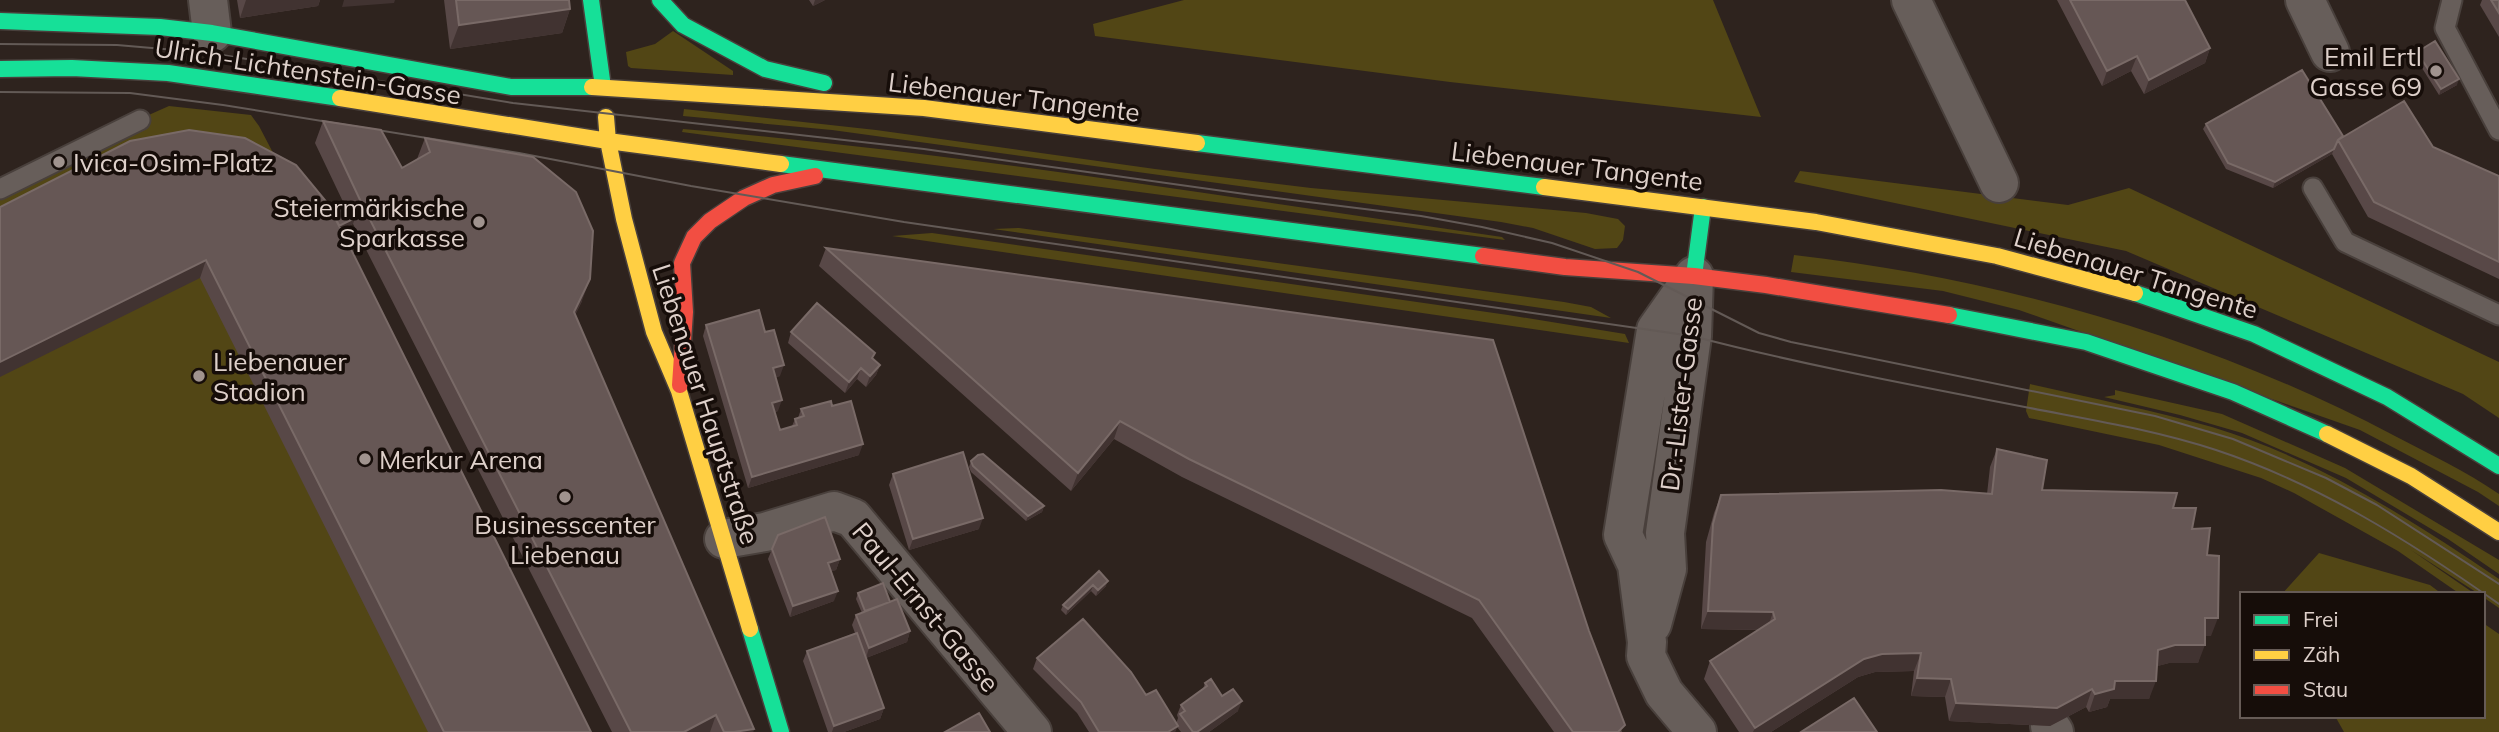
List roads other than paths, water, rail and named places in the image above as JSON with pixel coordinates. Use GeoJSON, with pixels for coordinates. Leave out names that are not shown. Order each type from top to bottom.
{"type":"FeatureCollection","features":[{"type":"Feature","properties":{"kind":"main road","name":"Liebenauer Hauptstraße"},"geometry":{"type":"LineString","coordinates":[[591,0],[608,141],[624,219],[654,332],[679,391],[780,732]]}},
{"type":"Feature","properties":{"kind":"main road"},"geometry":{"type":"LineString","coordinates":[[660,0],[683,25],[765,69],[924,108]]}},
{"type":"Feature","properties":{"kind":"main road","name":"Ulrich-Lichtenstein-Gasse"},"geometry":{"type":"LineString","coordinates":[[0,21],[148,26],[210,16],[511,87],[603,87]]}},
{"type":"Feature","properties":{"kind":"main road","name":"Ulrich-Lichtenstein-Gasse"},"geometry":{"type":"LineString","coordinates":[[0,69],[66,66],[192,75],[608,141]]}},
{"type":"Feature","properties":{"kind":"main road","name":"Liebenauer Tangente"},"geometry":{"type":"LineString","coordinates":[[603,87],[924,108],[1816,222],[1997,256],[2172,304],[2254,334],[2387,397],[2499,466]]}},
{"type":"Feature","properties":{"kind":"main road"},"geometry":{"type":"LineString","coordinates":[[608,141],[1566,267],[1694,276],[1766,285],[1948,315],[2086,342],[2233,392],[2353,445],[2411,476],[2499,532]]}},
{"type":"Feature","properties":{"kind":"main road"},"geometry":{"type":"LineString","coordinates":[[679,391],[685,312],[682,263],[694,237],[709,221],[744,198],[773,185],[838,171]]}},
{"type":"Feature","properties":{"kind":"main road"},"geometry":{"type":"LineString","coordinates":[[1694,276],[1703,207]]}},
{"type":"Feature","properties":{"kind":"street"},"geometry":{"type":"LineString","coordinates":[[1911,0],[1999,183]]}},
{"type":"Feature","properties":{"kind":"street"},"geometry":{"type":"LineString","coordinates":[[2305,0],[2330,52]]}},
{"type":"Feature","properties":{"kind":"street","name":"Dr.-Lister-Gasse"},"geometry":{"type":"LineString","coordinates":[[1694,276],[1692,337],[1665,533],[1667,569],[1647,642],[1646,656],[1664,693],[1697,732]]}},
{"type":"Feature","properties":{"kind":"street","name":"Paul-Ernst-Gasse"},"geometry":{"type":"LineString","coordinates":[[724,539],[765,532],[834,511],[853,519],[1032,732]]}},
{"type":"Feature","properties":{"kind":"lane"},"geometry":{"type":"LineString","coordinates":[[2452,0],[2445,28],[2499,130]]}},
{"type":"Feature","properties":{"kind":"lane"},"geometry":{"type":"LineString","coordinates":[[0,189],[140,120]]}},
{"type":"Feature","properties":{"kind":"lane"},"geometry":{"type":"LineString","coordinates":[[2313,188],[2345,242],[2499,314]]}},
{"type":"Feature","properties":{"kind":"tram line"},"geometry":{"type":"LineString","coordinates":[[0,44],[117,45],[210,53],[513,103],[924,149],[1421,216],[1482,227],[1552,243],[1638,272],[1759,333],[1791,342],[2155,416],[2233,439],[2326,478],[2377,505],[2499,584]]}},
{"type":"Feature","properties":{"kind":"tram line"},"geometry":{"type":"LineString","coordinates":[[0,92],[130,93],[223,105],[519,153],[691,186],[904,222],[1692,336],[1860,375],[2123,426],[2216,450],[2328,497],[2398,537],[2481,592]]}},
{"type":"Feature","properties":{"kind":"tram line"},"geometry":{"type":"LineString","coordinates":[[2485,595],[2499,604]]}},
{"type":"Feature","properties":{"kind":"place","name":"Emil Ertl Gasse 69"},"geometry":{"type":"Point","coordinates":[2436,71]}},
{"type":"Feature","properties":{"kind":"place","name":"Ivica-Osim-Platz"},"geometry":{"type":"Point","coordinates":[59,162]}},
{"type":"Feature","properties":{"kind":"place","name":"Steiermärkische Sparkasse"},"geometry":{"type":"Point","coordinates":[479,222]}},
{"type":"Feature","properties":{"kind":"place","name":"Liebenauer Stadion"},"geometry":{"type":"Point","coordinates":[199,376]}},
{"type":"Feature","properties":{"kind":"place","name":"Merkur Arena"},"geometry":{"type":"Point","coordinates":[365,459]}},
{"type":"Feature","properties":{"kind":"place","name":"Businesscenter Liebenau"},"geometry":{"type":"Point","coordinates":[565,497]}}]}
